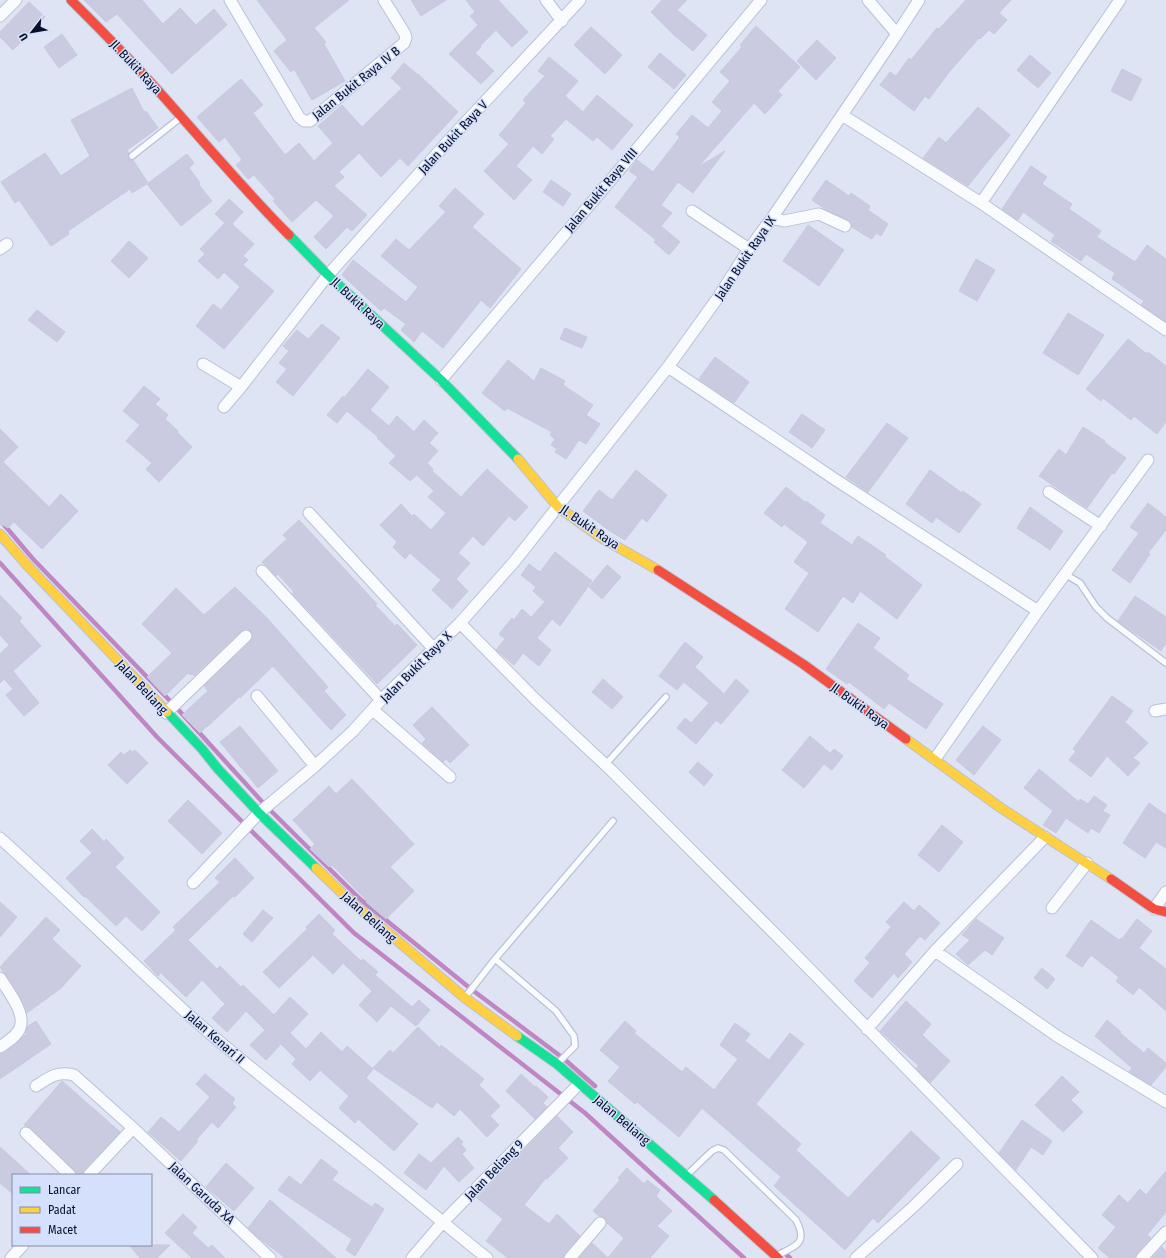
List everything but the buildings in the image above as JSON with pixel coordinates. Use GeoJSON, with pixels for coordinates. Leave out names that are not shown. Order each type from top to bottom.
{"type":"FeatureCollection","features":[{"type":"Feature","properties":{"kind":"street"},"geometry":{"type":"LineString","coordinates":[[0,16],[16,0]]}},
{"type":"Feature","properties":{"kind":"street","name":"Jl. Bukit Raya"},"geometry":{"type":"LineString","coordinates":[[71,0],[152,84],[253,199],[328,275],[441,380],[512,451],[558,507],[600,537],[648,564],[803,664],[860,707],[1045,838],[1087,863],[1154,909],[1166,912]]}},
{"type":"Feature","properties":{"kind":"street","name":"Jalan Bukit Raya IV B"},"geometry":{"type":"LineString","coordinates":[[230,0],[299,117],[304,121],[310,121],[404,43],[406,38],[405,34],[384,0]]}},
{"type":"Feature","properties":{"kind":"street"},"geometry":{"type":"LineString","coordinates":[[546,0],[562,21]]}},
{"type":"Feature","properties":{"kind":"street","name":"Jalan Bukit Raya V"},"geometry":{"type":"LineString","coordinates":[[224,406],[241,387],[328,275],[450,139],[580,0]]}},
{"type":"Feature","properties":{"kind":"street","name":"Jalan Bukit Raya VIII"},"geometry":{"type":"LineString","coordinates":[[441,380],[761,0]]}},
{"type":"Feature","properties":{"kind":"street"},"geometry":{"type":"LineString","coordinates":[[868,0],[897,34]]}},
{"type":"Feature","properties":{"kind":"street","name":"Jalan Bukit Raya IX"},"geometry":{"type":"LineString","coordinates":[[558,507],[668,367],[717,299],[919,0]]}},
{"type":"Feature","properties":{"kind":"street"},"geometry":{"type":"LineString","coordinates":[[981,203],[1120,0]]}},
{"type":"Feature","properties":{"kind":"street"},"geometry":{"type":"LineString","coordinates":[[842,115],[981,203],[1166,330]]}},
{"type":"Feature","properties":{"kind":"street"},"geometry":{"type":"LineString","coordinates":[[692,211],[749,250]]}},
{"type":"Feature","properties":{"kind":"street"},"geometry":{"type":"LineString","coordinates":[[772,218],[784,221],[819,214],[845,226]]}},
{"type":"Feature","properties":{"kind":"street"},"geometry":{"type":"LineString","coordinates":[[203,364],[241,387]]}},
{"type":"Feature","properties":{"kind":"street"},"geometry":{"type":"LineString","coordinates":[[668,367],[843,484],[1038,611]]}},
{"type":"Feature","properties":{"kind":"street"},"geometry":{"type":"LineString","coordinates":[[935,759],[1038,611],[1148,460]]}},
{"type":"Feature","properties":{"kind":"street"},"geometry":{"type":"LineString","coordinates":[[1049,492],[1101,526]]}},
{"type":"Feature","properties":{"kind":"street","name":"Jalan Bukit Raya X"},"geometry":{"type":"LineString","coordinates":[[193,884],[259,813],[353,730],[381,700],[460,623],[514,562],[558,507]]}},
{"type":"Feature","properties":{"kind":"street"},"geometry":{"type":"LineString","coordinates":[[309,513],[434,649]]}},
{"type":"Feature","properties":{"kind":"street","name":"Jalan Beliang"},"geometry":{"type":"LineString","coordinates":[[0,534],[26,564],[71,610],[166,713],[202,749],[218,769],[259,813],[346,897],[465,998],[557,1064],[687,1175],[777,1257]]}},
{"type":"Feature","properties":{"kind":"street"},"geometry":{"type":"LineString","coordinates":[[262,571],[381,700]]}},
{"type":"Feature","properties":{"kind":"street"},"geometry":{"type":"LineString","coordinates":[[460,623],[535,699],[605,764],[787,946],[1092,1258]]}},
{"type":"Feature","properties":{"kind":"street"},"geometry":{"type":"LineString","coordinates":[[166,713],[246,636]]}},
{"type":"Feature","properties":{"kind":"street"},"geometry":{"type":"LineString","coordinates":[[257,696],[314,766]]}},
{"type":"Feature","properties":{"kind":"street"},"geometry":{"type":"LineString","coordinates":[[373,710],[450,777]]}},
{"type":"Feature","properties":{"kind":"street","name":"Jalan Kenari II"},"geometry":{"type":"LineString","coordinates":[[0,838],[192,1018],[256,1072],[380,1170],[442,1223],[487,1258]]}},
{"type":"Feature","properties":{"kind":"street"},"geometry":{"type":"LineString","coordinates":[[868,1029],[935,951],[1045,838]]}},
{"type":"Feature","properties":{"kind":"street"},"geometry":{"type":"LineString","coordinates":[[1052,908],[1087,863]]}},
{"type":"Feature","properties":{"kind":"street"},"geometry":{"type":"LineString","coordinates":[[1154,909],[1166,892]]}},
{"type":"Feature","properties":{"kind":"street"},"geometry":{"type":"LineString","coordinates":[[935,951],[1057,1036],[1166,1102]]}},
{"type":"Feature","properties":{"kind":"street"},"geometry":{"type":"LineString","coordinates":[[0,978],[19,1010],[22,1018],[20,1028],[17,1033],[0,1047]]}},
{"type":"Feature","properties":{"kind":"street","name":"Jalan Garuda XA"},"geometry":{"type":"LineString","coordinates":[[36,1086],[58,1074],[63,1073],[74,1075],[133,1128],[270,1258]]}},
{"type":"Feature","properties":{"kind":"street","name":"Jalan Beliang 9"},"geometry":{"type":"LineString","coordinates":[[412,1258],[442,1223],[579,1084]]}},
{"type":"Feature","properties":{"kind":"street"},"geometry":{"type":"LineString","coordinates":[[90,1174],[133,1128]]}},
{"type":"Feature","properties":{"kind":"street"},"geometry":{"type":"LineString","coordinates":[[26,1133],[69,1174]]}},
{"type":"Feature","properties":{"kind":"street"},"geometry":{"type":"LineString","coordinates":[[856,1258],[864,1249],[913,1207],[957,1164]]}},
{"type":"Feature","properties":{"kind":"street"},"geometry":{"type":"LineString","coordinates":[[570,1258],[600,1223]]}},
{"type":"Feature","properties":{"kind":"street"},"geometry":{"type":"LineString","coordinates":[[1142,1258],[1166,1232]]}},
{"type":"Feature","properties":{"kind":"street"},"geometry":{"type":"LineString","coordinates":[[10,1258],[22,1246]]}},
{"type":"Feature","properties":{"kind":"lane"},"geometry":{"type":"LineString","coordinates":[[132,156],[180,117]]}},
{"type":"Feature","properties":{"kind":"lane"},"geometry":{"type":"LineString","coordinates":[[1065,574],[1080,583],[1096,608],[1107,618],[1166,663]]}},
{"type":"Feature","properties":{"kind":"lane"},"geometry":{"type":"LineString","coordinates":[[605,764],[666,697]]}},
{"type":"Feature","properties":{"kind":"lane"},"geometry":{"type":"LineString","coordinates":[[465,998],[495,959],[613,821]]}},
{"type":"Feature","properties":{"kind":"lane"},"geometry":{"type":"LineString","coordinates":[[495,959],[556,1011],[572,1031],[575,1046],[557,1064]]}},
{"type":"Feature","properties":{"kind":"lane"},"geometry":{"type":"LineString","coordinates":[[687,1175],[712,1151],[718,1148],[724,1150],[796,1220],[801,1230],[800,1239],[795,1246],[777,1257]]}},
{"type":"Feature","properties":{"kind":"waterway"},"geometry":{"type":"LineString","coordinates":[[0,520],[33,559],[174,705],[266,806],[360,899],[471,989],[563,1058],[595,1086]]}},
{"type":"Feature","properties":{"kind":"waterway"},"geometry":{"type":"LineString","coordinates":[[0,563],[157,737],[354,933],[585,1113],[744,1258]]}},
{"type":"Feature","properties":{"kind":"waterway"},"geometry":{"type":"LineString","coordinates":[[782,1251],[790,1258]]}},
{"type":"Feature","properties":{"kind":"traffic: fast"},"geometry":{"type":"LineString","coordinates":[[289,235],[328,275],[441,380],[518,459]]}},
{"type":"Feature","properties":{"kind":"traffic: fast"},"geometry":{"type":"LineString","coordinates":[[167,712],[259,813],[316,868]]}},
{"type":"Feature","properties":{"kind":"traffic: fast"},"geometry":{"type":"LineString","coordinates":[[517,1036],[557,1064],[714,1200]]}},
{"type":"Feature","properties":{"kind":"traffic: slow"},"geometry":{"type":"LineString","coordinates":[[518,459],[558,507],[600,537],[658,570]]}},
{"type":"Feature","properties":{"kind":"traffic: slow"},"geometry":{"type":"LineString","coordinates":[[0,534],[26,564],[167,712]]}},
{"type":"Feature","properties":{"kind":"traffic: slow"},"geometry":{"type":"LineString","coordinates":[[906,739],[1001,808],[1111,879]]}},
{"type":"Feature","properties":{"kind":"traffic: slow"},"geometry":{"type":"LineString","coordinates":[[316,868],[346,897],[465,998],[517,1036]]}},
{"type":"Feature","properties":{"kind":"traffic: jam"},"geometry":{"type":"LineString","coordinates":[[71,0],[140,71],[240,183],[289,235]]}},
{"type":"Feature","properties":{"kind":"traffic: jam"},"geometry":{"type":"LineString","coordinates":[[658,570],[803,664],[906,739]]}},
{"type":"Feature","properties":{"kind":"traffic: jam"},"geometry":{"type":"LineString","coordinates":[[1111,879],[1154,909],[1166,912]]}},
{"type":"Feature","properties":{"kind":"traffic: jam"},"geometry":{"type":"LineString","coordinates":[[714,1200],[778,1258]]}}]}
